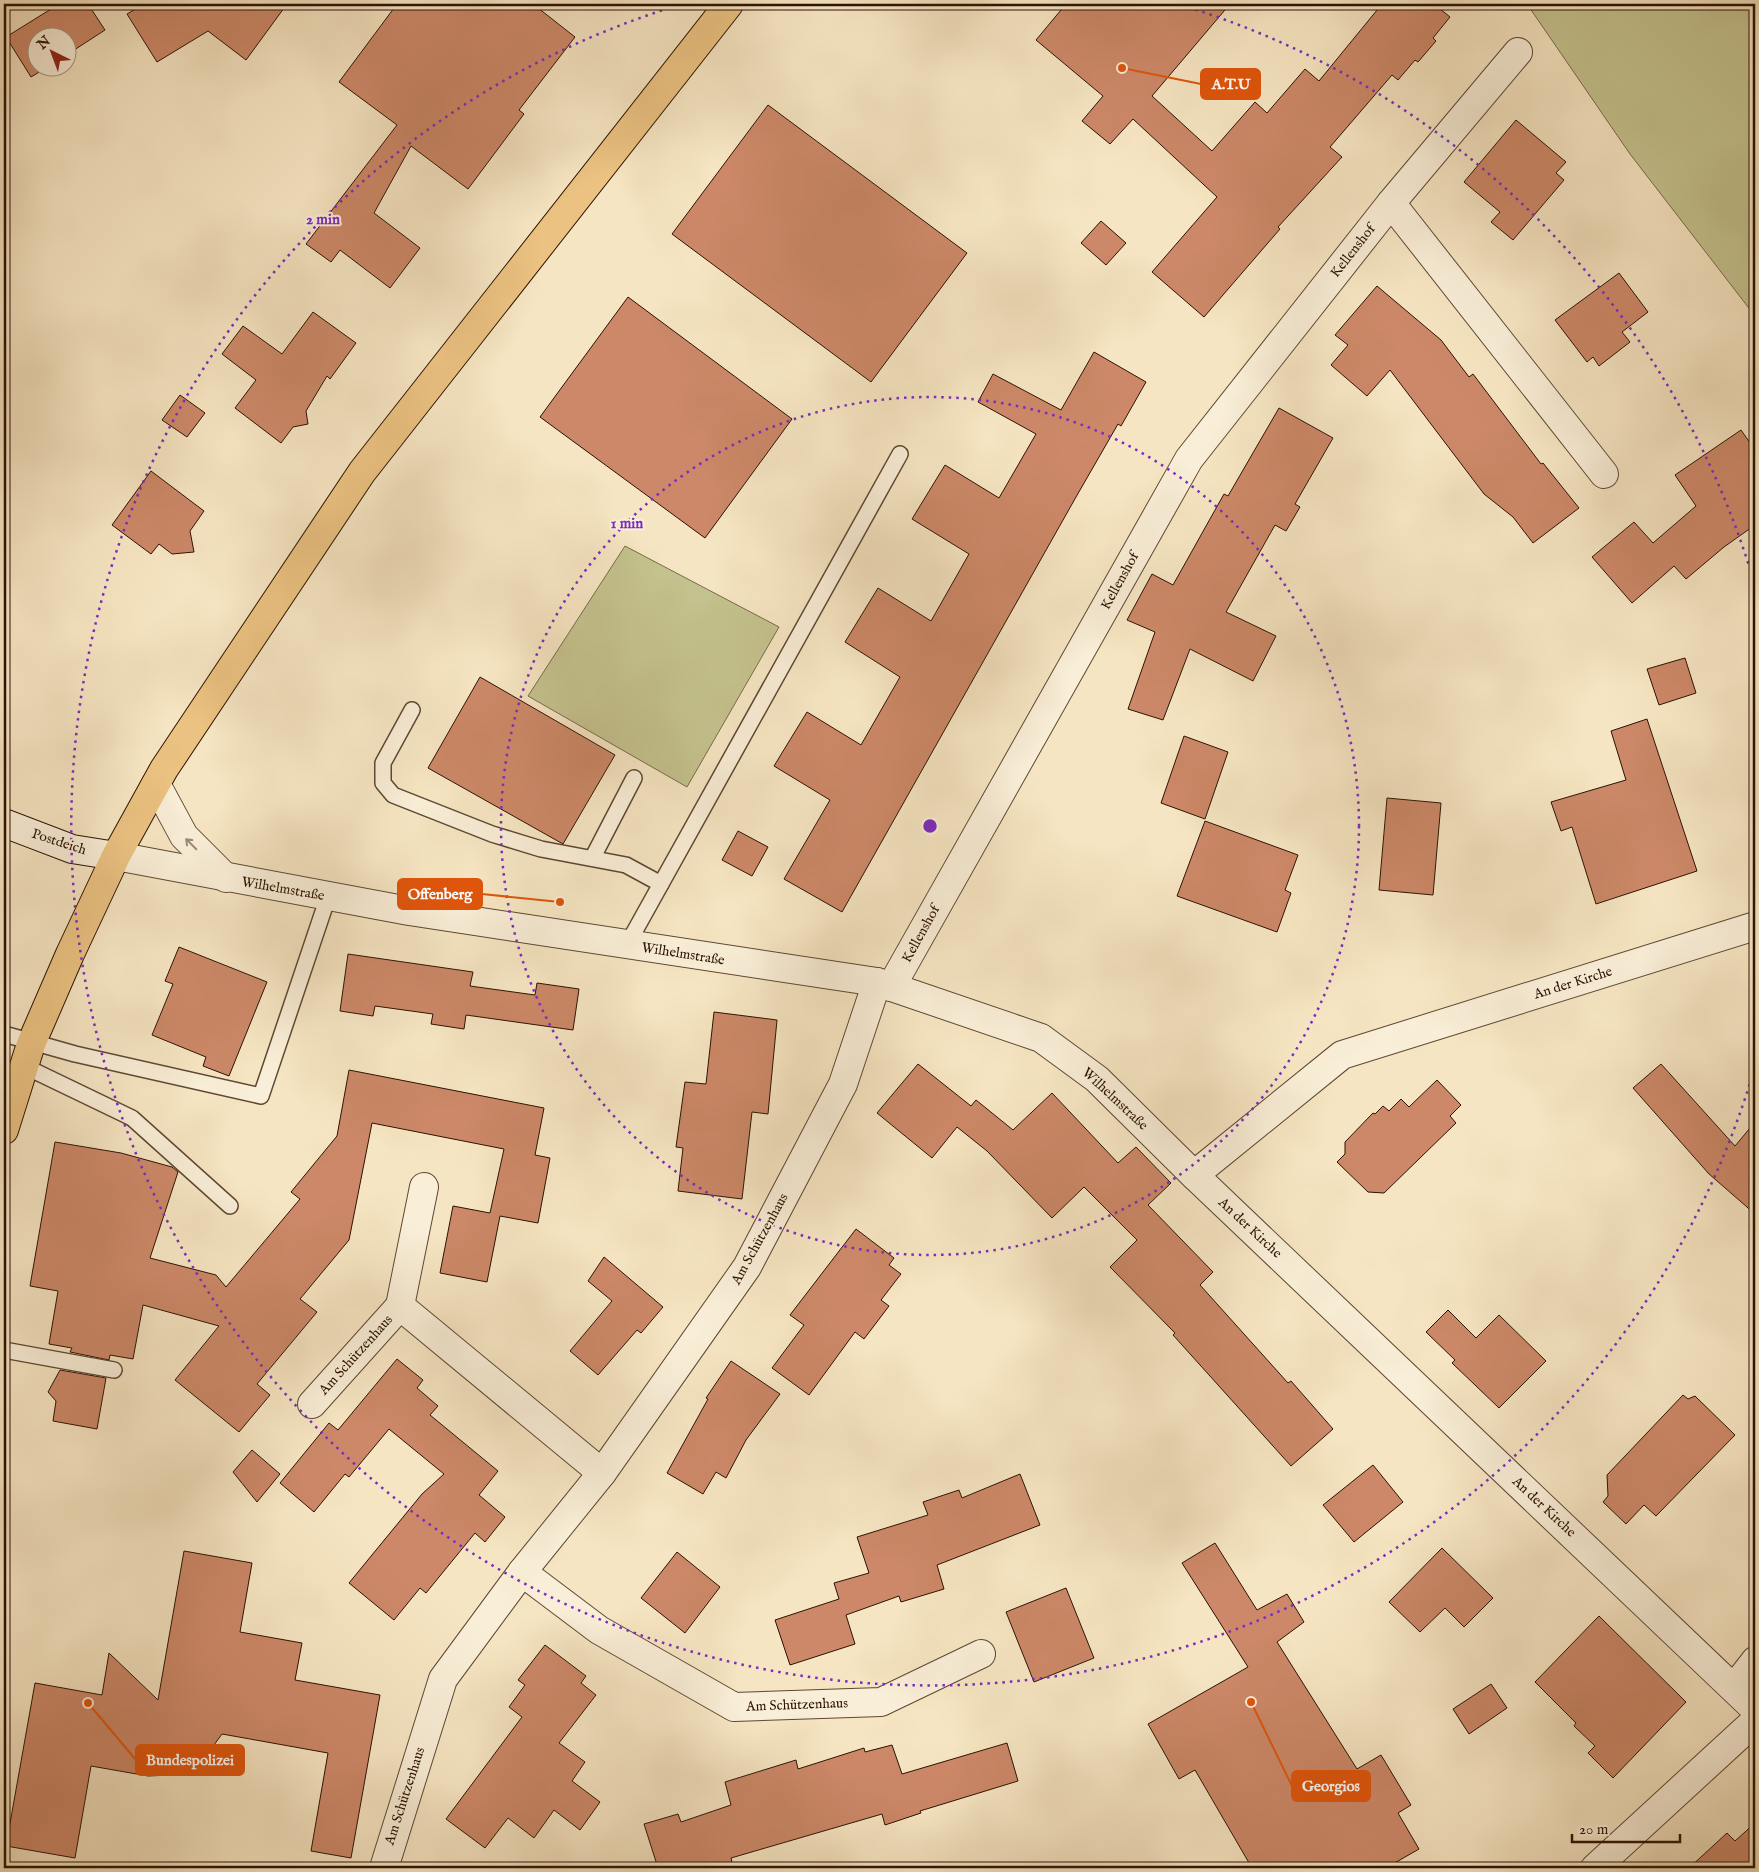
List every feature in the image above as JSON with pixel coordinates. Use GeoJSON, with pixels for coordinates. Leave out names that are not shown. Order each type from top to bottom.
{"type":"FeatureCollection","features":[{"type":"Feature","properties":{"kind":"main road"},"geometry":{"type":"LineString","coordinates":[[4,1130],[27,1055],[70,954],[116,856],[156,784],[362,472],[729,4]]}},
{"type":"Feature","properties":{"kind":"street","name":"Kellenshof"},"geometry":{"type":"LineString","coordinates":[[884,985],[1189,459],[1391,203],[1518,52]]}},
{"type":"Feature","properties":{"kind":"street"},"geometry":{"type":"LineString","coordinates":[[1391,203],[1604,474]]}},
{"type":"Feature","properties":{"kind":"street"},"geometry":{"type":"LineString","coordinates":[[156,784],[184,836],[226,878]]}},
{"type":"Feature","properties":{"kind":"street","name":"Postdeich"},"geometry":{"type":"LineString","coordinates":[[4,822],[72,848],[116,856]]}},
{"type":"Feature","properties":{"kind":"street","name":"Wilhelmstraße"},"geometry":{"type":"LineString","coordinates":[[116,856],[328,897],[884,985],[1041,1038],[1097,1079],[1194,1175]]}},
{"type":"Feature","properties":{"kind":"street","name":"An der Kirche"},"geometry":{"type":"LineString","coordinates":[[1755,926],[1342,1055],[1194,1175],[1755,1708]]}},
{"type":"Feature","properties":{"kind":"street","name":"Am Schützenhaus"},"geometry":{"type":"LineString","coordinates":[[384,1868],[443,1679],[522,1572],[602,1473],[747,1267],[843,1084],[884,985]]}},
{"type":"Feature","properties":{"kind":"street","name":"Am Schützenhaus"},"geometry":{"type":"LineString","coordinates":[[312,1404],[400,1306],[424,1187]]}},
{"type":"Feature","properties":{"kind":"street","name":"Am Schützenhaus"},"geometry":{"type":"LineString","coordinates":[[400,1306],[602,1473]]}},
{"type":"Feature","properties":{"kind":"street","name":"Am Schützenhaus"},"geometry":{"type":"LineString","coordinates":[[522,1572],[599,1630],[734,1707],[880,1702],[981,1654]]}},
{"type":"Feature","properties":{"kind":"street"},"geometry":{"type":"LineString","coordinates":[[1734,1688],[1755,1661]]}},
{"type":"Feature","properties":{"kind":"street"},"geometry":{"type":"LineString","coordinates":[[1596,1868],[1755,1721]]}},
{"type":"Feature","properties":{"kind":"lane"},"geometry":{"type":"LineString","coordinates":[[627,945],[900,454]]}},
{"type":"Feature","properties":{"kind":"lane"},"geometry":{"type":"LineString","coordinates":[[412,710],[383,764],[383,784],[393,795],[492,834],[540,849],[593,857],[626,865],[661,884]]}},
{"type":"Feature","properties":{"kind":"lane"},"geometry":{"type":"LineString","coordinates":[[593,857],[634,778]]}},
{"type":"Feature","properties":{"kind":"lane"},"geometry":{"type":"LineString","coordinates":[[27,1055],[261,1096],[328,897]]}},
{"type":"Feature","properties":{"kind":"lane"},"geometry":{"type":"LineString","coordinates":[[4,1034],[27,1055],[132,1118],[230,1206]]}},
{"type":"Feature","properties":{"kind":"lane"},"geometry":{"type":"LineString","coordinates":[[4,1350],[114,1370]]}},
{"type":"Feature","properties":{"kind":"shaded area"},"geometry":{"type":"Polygon","coordinates":[[[1527,4],[1755,4],[1755,316],[1630,154],[1527,4]]]}},
{"type":"Feature","properties":{"kind":"shaded area"},"geometry":{"type":"Polygon","coordinates":[[[625,546],[779,627],[687,787],[528,696],[625,546]]]}},
{"type":"Feature","properties":{"kind":"building"},"geometry":{"type":"Polygon","coordinates":[[[59,4],[88,4],[105,30],[78,48],[78,28],[28,28],[28,72],[6,37],[59,4]]]}},
{"type":"Feature","properties":{"kind":"building"},"geometry":{"type":"Polygon","coordinates":[[[144,4],[287,4],[246,60],[208,31],[157,62],[127,14],[144,4]]]}},
{"type":"Feature","properties":{"kind":"building"},"geometry":{"type":"Polygon","coordinates":[[[397,4],[533,4],[575,37],[519,110],[524,114],[468,189],[411,146],[374,213],[420,248],[390,288],[340,250],[331,262],[306,244],[397,125],[339,82],[397,4]]]}},
{"type":"Feature","properties":{"kind":"building"},"geometry":{"type":"Polygon","coordinates":[[[1066,4],[1230,4],[1152,96],[1212,151],[1255,102],[1267,113],[1305,69],[1319,81],[1382,4],[1434,4],[1450,17],[1433,38],[1436,41],[1418,62],[1415,60],[1398,80],[1392,75],[1330,147],[1342,157],[1278,227],[1280,229],[1204,317],[1152,272],[1217,197],[1133,119],[1110,144],[1082,121],[1103,96],[1036,40],[1066,4]]]}},
{"type":"Feature","properties":{"kind":"building"},"geometry":{"type":"Polygon","coordinates":[[[768,105],[967,253],[871,382],[672,234],[768,105]]]}},
{"type":"Feature","properties":{"kind":"building"},"geometry":{"type":"Polygon","coordinates":[[[1516,120],[1566,162],[1556,173],[1564,180],[1513,240],[1491,222],[1500,212],[1464,182],[1516,120]]]}},
{"type":"Feature","properties":{"kind":"building"},"geometry":{"type":"Polygon","coordinates":[[[1101,221],[1126,243],[1106,265],[1081,243],[1101,221]]]}},
{"type":"Feature","properties":{"kind":"building"},"geometry":{"type":"Polygon","coordinates":[[[1619,273],[1648,312],[1622,332],[1630,342],[1599,366],[1593,357],[1587,362],[1555,320],[1619,273]]]}},
{"type":"Feature","properties":{"kind":"building"},"geometry":{"type":"Polygon","coordinates":[[[1377,286],[1441,340],[1469,377],[1473,374],[1541,464],[1543,463],[1579,508],[1533,543],[1513,517],[1484,494],[1390,370],[1367,396],[1331,365],[1348,345],[1335,335],[1377,286]]]}},
{"type":"Feature","properties":{"kind":"building"},"geometry":{"type":"Polygon","coordinates":[[[628,297],[792,419],[705,538],[540,417],[628,297]]]}},
{"type":"Feature","properties":{"kind":"building"},"geometry":{"type":"Polygon","coordinates":[[[313,312],[356,343],[330,379],[327,376],[306,411],[308,424],[293,427],[281,443],[235,408],[256,380],[222,354],[243,326],[282,354],[313,312]]]}},
{"type":"Feature","properties":{"kind":"building"},"geometry":{"type":"Polygon","coordinates":[[[1094,352],[1146,382],[1121,426],[1118,424],[1076,497],[842,912],[784,879],[830,800],[774,766],[807,712],[861,745],[900,677],[845,642],[878,588],[931,621],[969,554],[912,519],[945,465],[999,498],[1036,434],[978,402],[993,374],[1061,410],[1094,352]]]}},
{"type":"Feature","properties":{"kind":"building"},"geometry":{"type":"Polygon","coordinates":[[[180,395],[205,413],[187,437],[162,420],[180,395]]]}},
{"type":"Feature","properties":{"kind":"building"},"geometry":{"type":"Polygon","coordinates":[[[1279,408],[1333,438],[1295,504],[1300,507],[1286,531],[1275,525],[1226,612],[1276,636],[1253,681],[1190,649],[1163,720],[1128,709],[1155,632],[1127,620],[1152,574],[1173,585],[1224,494],[1228,496],[1279,408]]]}},
{"type":"Feature","properties":{"kind":"building"},"geometry":{"type":"Polygon","coordinates":[[[1741,430],[1755,450],[1755,525],[1724,547],[1686,579],[1674,566],[1632,603],[1592,557],[1634,522],[1653,543],[1696,506],[1675,475],[1741,430]]]}},
{"type":"Feature","properties":{"kind":"building"},"geometry":{"type":"Polygon","coordinates":[[[151,471],[204,511],[190,531],[194,552],[172,554],[159,544],[151,554],[112,525],[151,471]]]}},
{"type":"Feature","properties":{"kind":"building"},"geometry":{"type":"Polygon","coordinates":[[[1685,658],[1696,693],[1659,705],[1647,669],[1685,658]]]}},
{"type":"Feature","properties":{"kind":"building"},"geometry":{"type":"Polygon","coordinates":[[[480,677],[615,755],[563,844],[428,768],[480,677]]]}},
{"type":"Feature","properties":{"kind":"building"},"geometry":{"type":"Polygon","coordinates":[[[1647,719],[1697,871],[1596,904],[1572,827],[1561,831],[1551,802],[1626,780],[1611,731],[1647,719]]]}},
{"type":"Feature","properties":{"kind":"building"},"geometry":{"type":"Polygon","coordinates":[[[1184,736],[1228,752],[1205,819],[1161,803],[1184,736]]]}},
{"type":"Feature","properties":{"kind":"building"},"geometry":{"type":"Polygon","coordinates":[[[1387,798],[1441,803],[1433,895],[1379,890],[1387,798]]]}},
{"type":"Feature","properties":{"kind":"building"},"geometry":{"type":"Polygon","coordinates":[[[1205,821],[1298,855],[1285,890],[1291,893],[1277,932],[1177,896],[1205,821]]]}},
{"type":"Feature","properties":{"kind":"building"},"geometry":{"type":"Polygon","coordinates":[[[738,831],[768,847],[752,876],[722,860],[738,831]]]}},
{"type":"Feature","properties":{"kind":"building"},"geometry":{"type":"Polygon","coordinates":[[[179,947],[267,982],[229,1076],[203,1066],[206,1057],[152,1035],[173,984],[165,981],[179,947]]]}},
{"type":"Feature","properties":{"kind":"building"},"geometry":{"type":"Polygon","coordinates":[[[348,954],[473,972],[470,986],[535,995],[537,983],[579,989],[573,1030],[466,1015],[464,1029],[431,1024],[433,1014],[375,1006],[373,1016],[340,1011],[348,954]]]}},
{"type":"Feature","properties":{"kind":"building"},"geometry":{"type":"Polygon","coordinates":[[[714,1012],[777,1020],[768,1114],[752,1112],[742,1199],[678,1191],[683,1148],[676,1147],[685,1082],[706,1084],[714,1012]]]}},
{"type":"Feature","properties":{"kind":"building"},"geometry":{"type":"Polygon","coordinates":[[[918,1064],[971,1106],[976,1100],[1013,1130],[1052,1093],[1118,1163],[1136,1147],[1171,1183],[1148,1205],[1213,1272],[1200,1285],[1288,1383],[1291,1381],[1333,1429],[1291,1466],[1173,1335],[1175,1333],[1110,1267],[1137,1240],[1084,1187],[1052,1218],[987,1151],[957,1127],[932,1158],[877,1113],[918,1064]]]}},
{"type":"Feature","properties":{"kind":"building"},"geometry":{"type":"Polygon","coordinates":[[[1661,1064],[1735,1146],[1755,1122],[1755,1214],[1709,1174],[1633,1088],[1661,1064]]]}},
{"type":"Feature","properties":{"kind":"building"},"geometry":{"type":"Polygon","coordinates":[[[349,1070],[544,1108],[535,1155],[550,1158],[538,1223],[500,1216],[487,1282],[440,1273],[453,1206],[490,1213],[504,1149],[372,1123],[349,1240],[300,1299],[317,1312],[257,1384],[270,1395],[239,1432],[175,1380],[219,1326],[143,1305],[133,1359],[110,1355],[109,1360],[70,1352],[72,1348],[49,1344],[58,1291],[30,1286],[55,1142],[121,1153],[172,1167],[178,1172],[150,1258],[216,1275],[226,1287],[300,1199],[291,1192],[337,1136],[349,1070]]]}},
{"type":"Feature","properties":{"kind":"building"},"geometry":{"type":"Polygon","coordinates":[[[1437,1080],[1461,1105],[1450,1116],[1456,1123],[1384,1193],[1368,1192],[1337,1162],[1345,1154],[1345,1142],[1373,1113],[1375,1114],[1383,1106],[1389,1111],[1401,1099],[1409,1107],[1437,1080]]]}},
{"type":"Feature","properties":{"kind":"building"},"geometry":{"type":"Polygon","coordinates":[[[856,1229],[894,1258],[889,1265],[901,1274],[881,1300],[889,1306],[864,1339],[855,1332],[809,1395],[772,1368],[804,1325],[790,1315],[856,1229]]]}},
{"type":"Feature","properties":{"kind":"building"},"geometry":{"type":"Polygon","coordinates":[[[604,1257],[663,1307],[641,1333],[637,1330],[598,1375],[570,1351],[612,1301],[588,1281],[604,1257]]]}},
{"type":"Feature","properties":{"kind":"building"},"geometry":{"type":"Polygon","coordinates":[[[1448,1310],[1476,1338],[1499,1315],[1546,1361],[1499,1408],[1452,1363],[1455,1360],[1426,1332],[1448,1310]]]}},
{"type":"Feature","properties":{"kind":"building"},"geometry":{"type":"Polygon","coordinates":[[[397,1359],[423,1380],[417,1388],[438,1406],[430,1415],[498,1471],[479,1495],[505,1517],[485,1542],[475,1533],[426,1593],[420,1588],[394,1620],[349,1583],[422,1494],[444,1474],[389,1429],[349,1477],[345,1474],[314,1512],[280,1483],[329,1423],[338,1430],[397,1359]]]}},
{"type":"Feature","properties":{"kind":"building"},"geometry":{"type":"Polygon","coordinates":[[[731,1361],[780,1394],[746,1440],[726,1478],[716,1472],[703,1494],[667,1473],[708,1399],[706,1398],[731,1361]]]}},
{"type":"Feature","properties":{"kind":"building"},"geometry":{"type":"Polygon","coordinates":[[[60,1370],[106,1378],[97,1429],[53,1421],[56,1401],[48,1392],[60,1370]]]}},
{"type":"Feature","properties":{"kind":"building"},"geometry":{"type":"Polygon","coordinates":[[[1683,1395],[1688,1399],[1695,1396],[1735,1435],[1656,1516],[1644,1505],[1626,1524],[1603,1502],[1608,1496],[1607,1475],[1683,1395]]]}},
{"type":"Feature","properties":{"kind":"building"},"geometry":{"type":"Polygon","coordinates":[[[252,1450],[280,1474],[257,1502],[233,1472],[252,1450]]]}},
{"type":"Feature","properties":{"kind":"building"},"geometry":{"type":"Polygon","coordinates":[[[1373,1465],[1403,1502],[1354,1542],[1323,1505],[1373,1465]]]}},
{"type":"Feature","properties":{"kind":"building"},"geometry":{"type":"Polygon","coordinates":[[[1020,1474],[1040,1525],[937,1565],[944,1589],[901,1602],[899,1596],[846,1615],[855,1644],[790,1665],[775,1620],[839,1599],[834,1583],[869,1573],[857,1537],[928,1515],[923,1502],[959,1490],[962,1498],[1020,1474]]]}},
{"type":"Feature","properties":{"kind":"building"},"geometry":{"type":"Polygon","coordinates":[[[1215,1543],[1257,1610],[1287,1594],[1304,1622],[1277,1642],[1357,1769],[1381,1755],[1411,1805],[1398,1813],[1419,1849],[1386,1868],[1252,1868],[1195,1770],[1179,1779],[1148,1724],[1248,1667],[1182,1563],[1215,1543]]]}},
{"type":"Feature","properties":{"kind":"building"},"geometry":{"type":"Polygon","coordinates":[[[1442,1548],[1493,1598],[1464,1627],[1445,1608],[1420,1632],[1389,1602],[1442,1548]]]}},
{"type":"Feature","properties":{"kind":"building"},"geometry":{"type":"Polygon","coordinates":[[[184,1551],[252,1563],[240,1632],[302,1643],[295,1680],[380,1695],[351,1858],[311,1851],[328,1753],[222,1734],[211,1749],[195,1764],[172,1775],[148,1776],[91,1766],[75,1858],[6,1846],[35,1683],[102,1695],[109,1653],[158,1700],[184,1551]]]}},
{"type":"Feature","properties":{"kind":"building"},"geometry":{"type":"Polygon","coordinates":[[[677,1552],[720,1587],[685,1633],[641,1598],[677,1552]]]}},
{"type":"Feature","properties":{"kind":"building"},"geometry":{"type":"Polygon","coordinates":[[[1066,1588],[1094,1658],[1034,1682],[1006,1612],[1066,1588]]]}},
{"type":"Feature","properties":{"kind":"building"},"geometry":{"type":"Polygon","coordinates":[[[1599,1616],[1686,1702],[1613,1778],[1588,1753],[1595,1746],[1574,1726],[1576,1723],[1535,1682],[1599,1616]]]}},
{"type":"Feature","properties":{"kind":"building"},"geometry":{"type":"Polygon","coordinates":[[[545,1645],[586,1676],[581,1683],[596,1695],[559,1743],[585,1762],[572,1781],[600,1802],[580,1830],[554,1810],[534,1838],[508,1818],[485,1848],[446,1819],[522,1717],[509,1707],[525,1685],[518,1680],[545,1645]]]}},
{"type":"Feature","properties":{"kind":"building"},"geometry":{"type":"Polygon","coordinates":[[[1491,1684],[1507,1708],[1469,1734],[1453,1709],[1491,1684]]]}},
{"type":"Feature","properties":{"kind":"building"},"geometry":{"type":"Polygon","coordinates":[[[1007,1743],[1018,1781],[920,1811],[921,1813],[885,1825],[882,1814],[731,1858],[732,1862],[709,1868],[658,1868],[644,1824],[678,1814],[681,1822],[731,1805],[725,1782],[796,1760],[798,1769],[864,1748],[865,1752],[892,1745],[902,1774],[1007,1743]]]}},
{"type":"Feature","properties":{"kind":"building"},"geometry":{"type":"Polygon","coordinates":[[[1755,1823],[1755,1868],[1689,1868],[1727,1833],[1735,1841],[1755,1823]]]}},
{"type":"Feature","properties":{"kind":"place","name":"A.T.U"},"geometry":{"type":"Point","coordinates":[1122,68]}},
{"type":"Feature","properties":{"kind":"place","name":"Offenberg"},"geometry":{"type":"Point","coordinates":[560,902]}},
{"type":"Feature","properties":{"kind":"place","name":"Georgios"},"geometry":{"type":"Point","coordinates":[1251,1702]}},
{"type":"Feature","properties":{"kind":"place","name":"Bundespolizei"},"geometry":{"type":"Point","coordinates":[88,1703]}}]}
